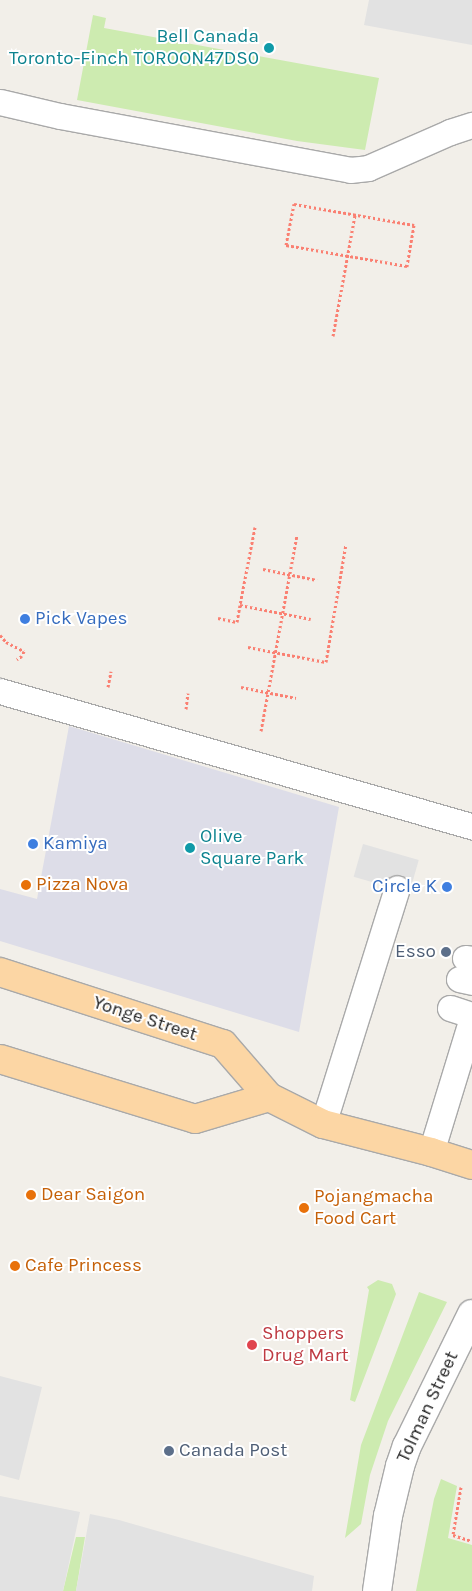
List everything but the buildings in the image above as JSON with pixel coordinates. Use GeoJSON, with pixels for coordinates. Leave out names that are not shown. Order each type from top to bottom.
{"type":"FeatureCollection","features":[{"type":"Feature","properties":{"kind":"main road","name":"Yonge Street"},"geometry":{"type":"LineString","coordinates":[[0,972],[223,1044],[269,1097],[323,1124],[431,1152],[472,1165]]}},
{"type":"Feature","properties":{"kind":"main road"},"geometry":{"type":"LineString","coordinates":[[0,1059],[195,1119],[269,1097]]}},
{"type":"Feature","properties":{"kind":"street","name":"Tolman Street"},"geometry":{"type":"LineString","coordinates":[[376,1591],[388,1516],[400,1466],[407,1446],[472,1314]]}},
{"type":"Feature","properties":{"kind":"lane"},"geometry":{"type":"LineString","coordinates":[[0,102],[60,116],[350,170],[368,168],[450,132],[472,125]]}},
{"type":"Feature","properties":{"kind":"lane"},"geometry":{"type":"LineString","coordinates":[[0,690],[472,826]]}},
{"type":"Feature","properties":{"kind":"lane"},"geometry":{"type":"LineString","coordinates":[[323,1124],[375,986],[399,898]]}},
{"type":"Feature","properties":{"kind":"lane"},"geometry":{"type":"LineString","coordinates":[[431,1152],[465,1014]]}},
{"type":"Feature","properties":{"kind":"path"},"geometry":{"type":"LineString","coordinates":[[294,204],[355,215],[414,225],[407,266],[286,245],[294,204]]}},
{"type":"Feature","properties":{"kind":"path"},"geometry":{"type":"LineString","coordinates":[[333,336],[355,215]]}},
{"type":"Feature","properties":{"kind":"path"},"geometry":{"type":"LineString","coordinates":[[218,618],[237,622],[255,527]]}},
{"type":"Feature","properties":{"kind":"path"},"geometry":{"type":"LineString","coordinates":[[255,763],[297,535]]}},
{"type":"Feature","properties":{"kind":"path"},"geometry":{"type":"LineString","coordinates":[[248,647],[326,662],[346,544]]}},
{"type":"Feature","properties":{"kind":"path"},"geometry":{"type":"LineString","coordinates":[[262,569],[317,580]]}},
{"type":"Feature","properties":{"kind":"path"},"geometry":{"type":"LineString","coordinates":[[240,605],[311,619]]}},
{"type":"Feature","properties":{"kind":"path"},"geometry":{"type":"LineString","coordinates":[[1,634],[6,642],[24,651],[22,656],[13,660]]}},
{"type":"Feature","properties":{"kind":"path"},"geometry":{"type":"LineString","coordinates":[[241,687],[296,698]]}},
{"type":"Feature","properties":{"kind":"path"},"geometry":{"type":"LineString","coordinates":[[460,1487],[453,1535],[472,1541]]}},
{"type":"Feature","properties":{"kind":"green space"},"geometry":{"type":"Polygon","coordinates":[[[93,15],[106,18],[104,28],[379,78],[365,150],[297,141],[77,100],[93,15]]]}},
{"type":"Feature","properties":{"kind":"green space"},"geometry":{"type":"Polygon","coordinates":[[[378,1280],[392,1284],[396,1294],[355,1402],[350,1400],[369,1290],[367,1287],[378,1280]]]}},
{"type":"Feature","properties":{"kind":"green space"},"geometry":{"type":"Polygon","coordinates":[[[419,1292],[447,1302],[388,1421],[370,1475],[361,1524],[345,1538],[361,1445],[419,1292]]]}},
{"type":"Feature","properties":{"kind":"green space"},"geometry":{"type":"Polygon","coordinates":[[[441,1479],[457,1486],[448,1538],[472,1545],[472,1591],[416,1591],[434,1499],[441,1479]]]}},
{"type":"Feature","properties":{"kind":"green space"},"geometry":{"type":"Polygon","coordinates":[[[76,1537],[85,1537],[76,1591],[63,1591],[76,1537]]]}},
{"type":"Feature","properties":{"kind":"shaded area"},"geometry":{"type":"Polygon","coordinates":[[[369,0],[472,0],[472,45],[364,25],[369,0]]]}},
{"type":"Feature","properties":{"kind":"shaded area","name":"Olive Square Park"},"geometry":{"type":"Polygon","coordinates":[[[69,726],[339,807],[299,1032],[0,941],[0,889],[37,899],[69,726]]]}},
{"type":"Feature","properties":{"kind":"shaded area"},"geometry":{"type":"Polygon","coordinates":[[[363,844],[419,860],[409,893],[354,877],[363,844]]]}},
{"type":"Feature","properties":{"kind":"shaded area"},"geometry":{"type":"Polygon","coordinates":[[[0,1376],[42,1387],[19,1480],[0,1475],[0,1376]]]}},
{"type":"Feature","properties":{"kind":"shaded area"},"geometry":{"type":"Polygon","coordinates":[[[0,1496],[80,1512],[63,1591],[0,1591],[0,1496]]]}},
{"type":"Feature","properties":{"kind":"shaded area"},"geometry":{"type":"Polygon","coordinates":[[[90,1514],[119,1520],[314,1576],[312,1591],[76,1591],[90,1514]]]}},
{"type":"Feature","properties":{"kind":"place","name":"Bell Canada Toronto-Finch TOROON47DS0"},"geometry":{"type":"Point","coordinates":[269,48]}},
{"type":"Feature","properties":{"kind":"place","name":"Pick Vapes"},"geometry":{"type":"Point","coordinates":[25,619]}},
{"type":"Feature","properties":{"kind":"place","name":"Kamiya"},"geometry":{"type":"Point","coordinates":[33,844]}},
{"type":"Feature","properties":{"kind":"place","name":"Olive Square Park"},"geometry":{"type":"Point","coordinates":[190,848]}},
{"type":"Feature","properties":{"kind":"place","name":"Pizza Nova"},"geometry":{"type":"Point","coordinates":[26,885]}},
{"type":"Feature","properties":{"kind":"place","name":"Circle K"},"geometry":{"type":"Point","coordinates":[447,887]}},
{"type":"Feature","properties":{"kind":"place","name":"Esso"},"geometry":{"type":"Point","coordinates":[446,952]}},
{"type":"Feature","properties":{"kind":"place","name":"Dear Saigon"},"geometry":{"type":"Point","coordinates":[31,1195]}},
{"type":"Feature","properties":{"kind":"place","name":"Pojangmacha Food Cart"},"geometry":{"type":"Point","coordinates":[304,1208]}},
{"type":"Feature","properties":{"kind":"place","name":"Cafe Princess"},"geometry":{"type":"Point","coordinates":[15,1266]}},
{"type":"Feature","properties":{"kind":"place","name":"Shoppers Drug Mart"},"geometry":{"type":"Point","coordinates":[252,1345]}},
{"type":"Feature","properties":{"kind":"place","name":"Canada Post"},"geometry":{"type":"Point","coordinates":[169,1451]}}]}
